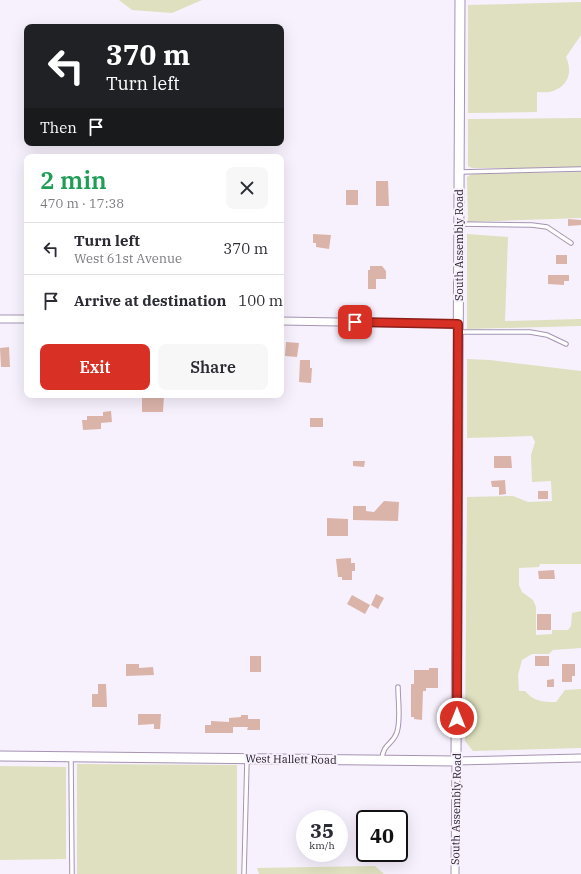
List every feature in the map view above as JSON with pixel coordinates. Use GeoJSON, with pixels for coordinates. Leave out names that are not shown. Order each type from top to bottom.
{"type":"FeatureCollection","features":[{"type":"Feature","properties":{"kind":"street","name":"South Assembly Road"},"geometry":{"type":"LineString","coordinates":[[455,874],[460,0]]}},
{"type":"Feature","properties":{"kind":"street"},"geometry":{"type":"LineString","coordinates":[[0,319],[24,319]]}},
{"type":"Feature","properties":{"kind":"street"},"geometry":{"type":"LineString","coordinates":[[284,321],[458,328]]}},
{"type":"Feature","properties":{"kind":"street","name":"West Hallett Road"},"geometry":{"type":"LineString","coordinates":[[0,756],[456,761],[581,758]]}},
{"type":"Feature","properties":{"kind":"lane"},"geometry":{"type":"LineString","coordinates":[[459,172],[581,170]]}},
{"type":"Feature","properties":{"kind":"lane"},"geometry":{"type":"LineString","coordinates":[[459,224],[532,225],[547,227],[571,243]]}},
{"type":"Feature","properties":{"kind":"lane"},"geometry":{"type":"LineString","coordinates":[[458,328],[530,332],[547,335],[566,344]]}},
{"type":"Feature","properties":{"kind":"lane"},"geometry":{"type":"LineString","coordinates":[[382,760],[384,748],[393,739],[398,731],[398,687]]}},
{"type":"Feature","properties":{"kind":"lane"},"geometry":{"type":"LineString","coordinates":[[71,757],[72,874]]}},
{"type":"Feature","properties":{"kind":"lane"},"geometry":{"type":"LineString","coordinates":[[244,874],[247,759]]}},
{"type":"Feature","properties":{"kind":"green space"},"geometry":{"type":"Polygon","coordinates":[[[119,0],[202,0],[172,13],[132,10],[119,0]]]}},
{"type":"Feature","properties":{"kind":"green space"},"geometry":{"type":"Polygon","coordinates":[[[581,2],[581,35],[566,57],[569,67],[568,77],[563,85],[553,91],[537,92],[537,112],[468,113],[468,5],[581,2]]]}},
{"type":"Feature","properties":{"kind":"green space"},"geometry":{"type":"Polygon","coordinates":[[[581,118],[581,169],[472,168],[468,166],[468,119],[581,118]]]}},
{"type":"Feature","properties":{"kind":"green space"},"geometry":{"type":"Polygon","coordinates":[[[581,172],[581,218],[468,222],[467,177],[472,174],[581,172]]]}},
{"type":"Feature","properties":{"kind":"green space"},"geometry":{"type":"Polygon","coordinates":[[[467,234],[508,237],[505,321],[581,319],[581,326],[467,329],[467,234]]]}},
{"type":"Feature","properties":{"kind":"green space"},"geometry":{"type":"Polygon","coordinates":[[[467,359],[490,360],[581,371],[581,564],[540,564],[539,567],[519,568],[519,585],[522,592],[533,600],[536,607],[536,635],[552,634],[552,630],[568,630],[571,626],[572,613],[581,611],[581,648],[553,650],[549,654],[532,654],[522,660],[518,675],[519,691],[525,691],[531,697],[543,701],[556,702],[565,690],[581,689],[581,748],[473,751],[465,741],[467,497],[513,496],[528,502],[552,501],[551,481],[532,482],[531,455],[535,442],[532,436],[467,438],[467,359]]]}},
{"type":"Feature","properties":{"kind":"green space"},"geometry":{"type":"Polygon","coordinates":[[[77,764],[237,765],[237,874],[77,874],[77,764]]]}},
{"type":"Feature","properties":{"kind":"green space"},"geometry":{"type":"Polygon","coordinates":[[[0,766],[66,767],[66,859],[0,860],[0,766]]]}},
{"type":"Feature","properties":{"kind":"green space"},"geometry":{"type":"Polygon","coordinates":[[[375,866],[384,874],[259,874],[257,868],[375,866]]]}},
{"type":"Feature","properties":{"kind":"building"},"geometry":{"type":"Polygon","coordinates":[[[376,181],[388,181],[389,206],[376,206],[376,181]]]}},
{"type":"Feature","properties":{"kind":"building"},"geometry":{"type":"Polygon","coordinates":[[[346,190],[358,190],[358,205],[346,205],[346,190]]]}},
{"type":"Feature","properties":{"kind":"building"},"geometry":{"type":"Polygon","coordinates":[[[568,219],[581,220],[581,225],[568,226],[568,219]]]}},
{"type":"Feature","properties":{"kind":"building"},"geometry":{"type":"Polygon","coordinates":[[[313,234],[331,235],[329,249],[316,247],[316,243],[313,243],[313,234]]]}},
{"type":"Feature","properties":{"kind":"building"},"geometry":{"type":"Polygon","coordinates":[[[556,255],[567,255],[567,264],[556,264],[556,255]]]}},
{"type":"Feature","properties":{"kind":"building"},"geometry":{"type":"Polygon","coordinates":[[[370,266],[382,266],[386,271],[386,279],[376,279],[376,289],[368,289],[368,270],[370,270],[370,266]]]}},
{"type":"Feature","properties":{"kind":"building"},"geometry":{"type":"Polygon","coordinates":[[[548,275],[569,275],[569,281],[564,281],[564,285],[548,284],[548,275]]]}},
{"type":"Feature","properties":{"kind":"building"},"geometry":{"type":"Polygon","coordinates":[[[286,342],[299,343],[297,357],[285,356],[286,342]]]}},
{"type":"Feature","properties":{"kind":"building"},"geometry":{"type":"Polygon","coordinates":[[[9,347],[10,367],[1,367],[0,348],[9,347]]]}},
{"type":"Feature","properties":{"kind":"building"},"geometry":{"type":"Polygon","coordinates":[[[300,360],[310,360],[310,368],[312,368],[311,383],[299,382],[300,360]]]}},
{"type":"Feature","properties":{"kind":"building"},"geometry":{"type":"Polygon","coordinates":[[[142,398],[164,398],[163,412],[142,412],[142,398]]]}},
{"type":"Feature","properties":{"kind":"building"},"geometry":{"type":"Polygon","coordinates":[[[111,411],[112,422],[101,423],[101,429],[83,430],[82,420],[87,420],[87,416],[103,416],[103,412],[111,411]]]}},
{"type":"Feature","properties":{"kind":"building"},"geometry":{"type":"Polygon","coordinates":[[[310,418],[323,418],[323,427],[310,427],[310,418]]]}},
{"type":"Feature","properties":{"kind":"building"},"geometry":{"type":"Polygon","coordinates":[[[494,456],[511,456],[512,468],[494,468],[494,456]]]}},
{"type":"Feature","properties":{"kind":"building"},"geometry":{"type":"Polygon","coordinates":[[[353,461],[365,461],[364,467],[353,466],[353,461]]]}},
{"type":"Feature","properties":{"kind":"building"},"geometry":{"type":"Polygon","coordinates":[[[505,480],[506,494],[499,495],[499,487],[492,487],[491,481],[505,480]]]}},
{"type":"Feature","properties":{"kind":"building"},"geometry":{"type":"Polygon","coordinates":[[[538,491],[548,491],[548,499],[538,499],[538,491]]]}},
{"type":"Feature","properties":{"kind":"building"},"geometry":{"type":"Polygon","coordinates":[[[384,501],[399,502],[398,521],[353,520],[353,506],[366,506],[366,511],[374,512],[384,501]]]}},
{"type":"Feature","properties":{"kind":"building"},"geometry":{"type":"Polygon","coordinates":[[[327,518],[348,519],[348,536],[327,536],[327,518]]]}},
{"type":"Feature","properties":{"kind":"building"},"geometry":{"type":"Polygon","coordinates":[[[351,558],[351,563],[355,563],[355,571],[352,571],[352,580],[342,580],[342,577],[338,577],[336,559],[351,558]]]}},
{"type":"Feature","properties":{"kind":"building"},"geometry":{"type":"Polygon","coordinates":[[[554,570],[555,579],[539,579],[538,571],[554,570]]]}},
{"type":"Feature","properties":{"kind":"building"},"geometry":{"type":"Polygon","coordinates":[[[376,594],[384,598],[378,609],[371,605],[376,594]]]}},
{"type":"Feature","properties":{"kind":"building"},"geometry":{"type":"Polygon","coordinates":[[[352,595],[370,605],[365,614],[347,604],[352,595]]]}},
{"type":"Feature","properties":{"kind":"building"},"geometry":{"type":"Polygon","coordinates":[[[537,614],[551,614],[551,630],[537,630],[537,614]]]}},
{"type":"Feature","properties":{"kind":"building"},"geometry":{"type":"Polygon","coordinates":[[[250,656],[261,656],[261,672],[250,672],[250,656]]]}},
{"type":"Feature","properties":{"kind":"building"},"geometry":{"type":"Polygon","coordinates":[[[535,656],[549,656],[549,666],[535,666],[535,656]]]}},
{"type":"Feature","properties":{"kind":"building"},"geometry":{"type":"Polygon","coordinates":[[[126,664],[139,664],[139,668],[153,667],[154,675],[126,676],[126,664]]]}},
{"type":"Feature","properties":{"kind":"building"},"geometry":{"type":"Polygon","coordinates":[[[562,664],[575,664],[575,676],[572,676],[572,682],[562,682],[562,664]]]}},
{"type":"Feature","properties":{"kind":"building"},"geometry":{"type":"Polygon","coordinates":[[[429,668],[438,668],[438,688],[426,688],[426,691],[423,691],[422,720],[414,719],[414,717],[411,717],[411,684],[414,684],[414,670],[429,670],[429,668]]]}},
{"type":"Feature","properties":{"kind":"building"},"geometry":{"type":"Polygon","coordinates":[[[554,679],[554,687],[547,687],[547,680],[554,679]]]}},
{"type":"Feature","properties":{"kind":"building"},"geometry":{"type":"Polygon","coordinates":[[[98,684],[106,684],[107,707],[92,707],[92,694],[98,694],[98,684]]]}},
{"type":"Feature","properties":{"kind":"building"},"geometry":{"type":"Polygon","coordinates":[[[138,714],[161,714],[160,729],[154,729],[154,724],[138,725],[138,714]]]}},
{"type":"Feature","properties":{"kind":"building"},"geometry":{"type":"Polygon","coordinates":[[[241,715],[248,715],[248,719],[260,719],[260,730],[247,730],[248,727],[233,727],[233,733],[205,733],[205,725],[211,725],[211,721],[229,722],[229,718],[241,717],[241,715]]]}},
{"type":"Feature","properties":{"kind":"route"},"geometry":{"type":"LineString","coordinates":[[355,322],[458,324],[457,718]]}}]}
